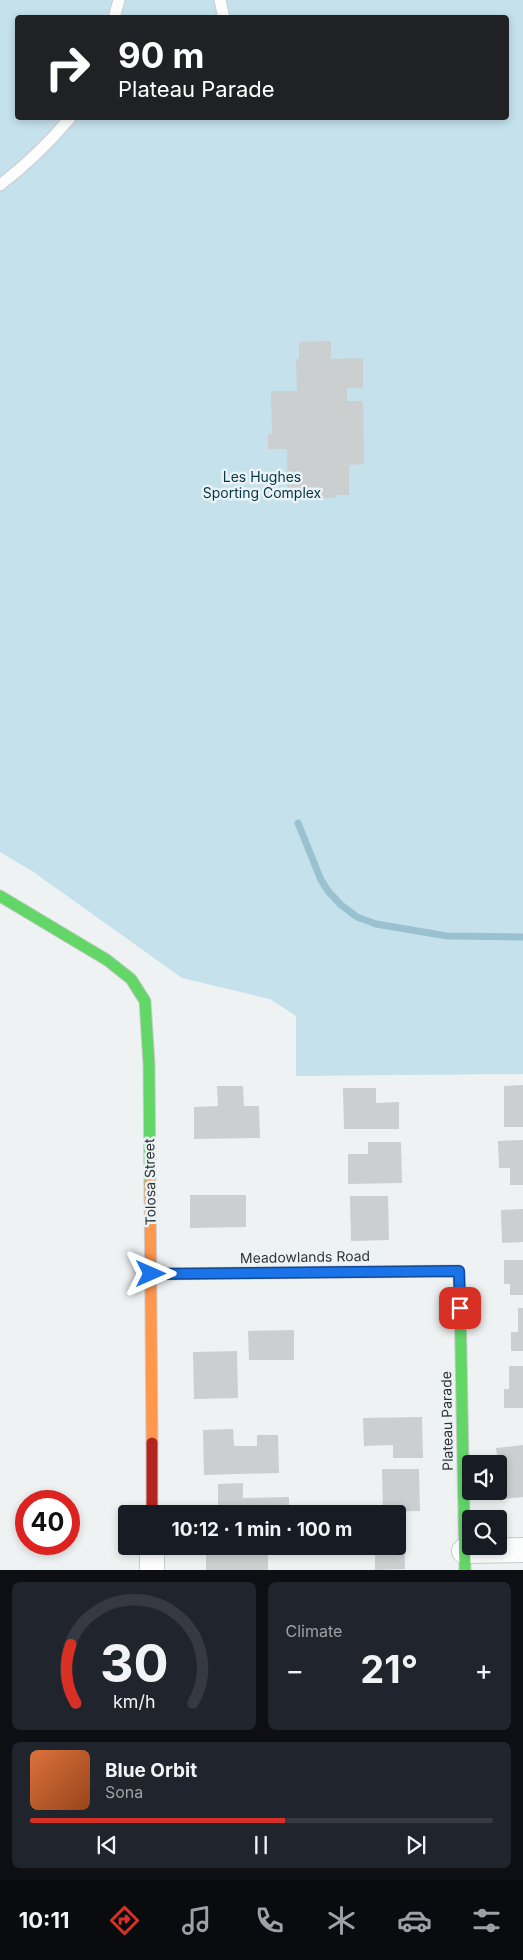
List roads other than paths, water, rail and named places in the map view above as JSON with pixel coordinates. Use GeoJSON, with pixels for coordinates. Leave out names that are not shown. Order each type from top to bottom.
{"type":"FeatureCollection","features":[{"type":"Feature","properties":{"kind":"street","name":"Tolosa Street"},"geometry":{"type":"LineString","coordinates":[[0,896],[107,960],[131,979],[145,1001],[149,1064],[152,1505]]}},
{"type":"Feature","properties":{"kind":"street","name":"Meadowlands Road"},"geometry":{"type":"LineString","coordinates":[[151,1274],[459,1271]]}},
{"type":"Feature","properties":{"kind":"street","name":"Plateau Parade"},"geometry":{"type":"LineString","coordinates":[[459,1271],[465,1561]]}},
{"type":"Feature","properties":{"kind":"street"},"geometry":{"type":"LineString","coordinates":[[465,1561],[523,1550]]}},
{"type":"Feature","properties":{"kind":"street"},"geometry":{"type":"LineString","coordinates":[[152,1555],[152,1570]]}},
{"type":"Feature","properties":{"kind":"lane"},"geometry":{"type":"LineString","coordinates":[[115,15],[119,0]]}},
{"type":"Feature","properties":{"kind":"lane"},"geometry":{"type":"LineString","coordinates":[[220,0],[223,15]]}},
{"type":"Feature","properties":{"kind":"lane"},"geometry":{"type":"LineString","coordinates":[[0,185],[29,161],[68,120]]}},
{"type":"Feature","properties":{"kind":"waterway"},"geometry":{"type":"LineString","coordinates":[[298,823],[321,880],[341,905],[357,917],[376,924],[447,936],[523,937]]}},
{"type":"Feature","properties":{"kind":"park label","name":"Les Hughes Sporting Complex"},"geometry":{"type":"Point","coordinates":[262,486]}}]}
